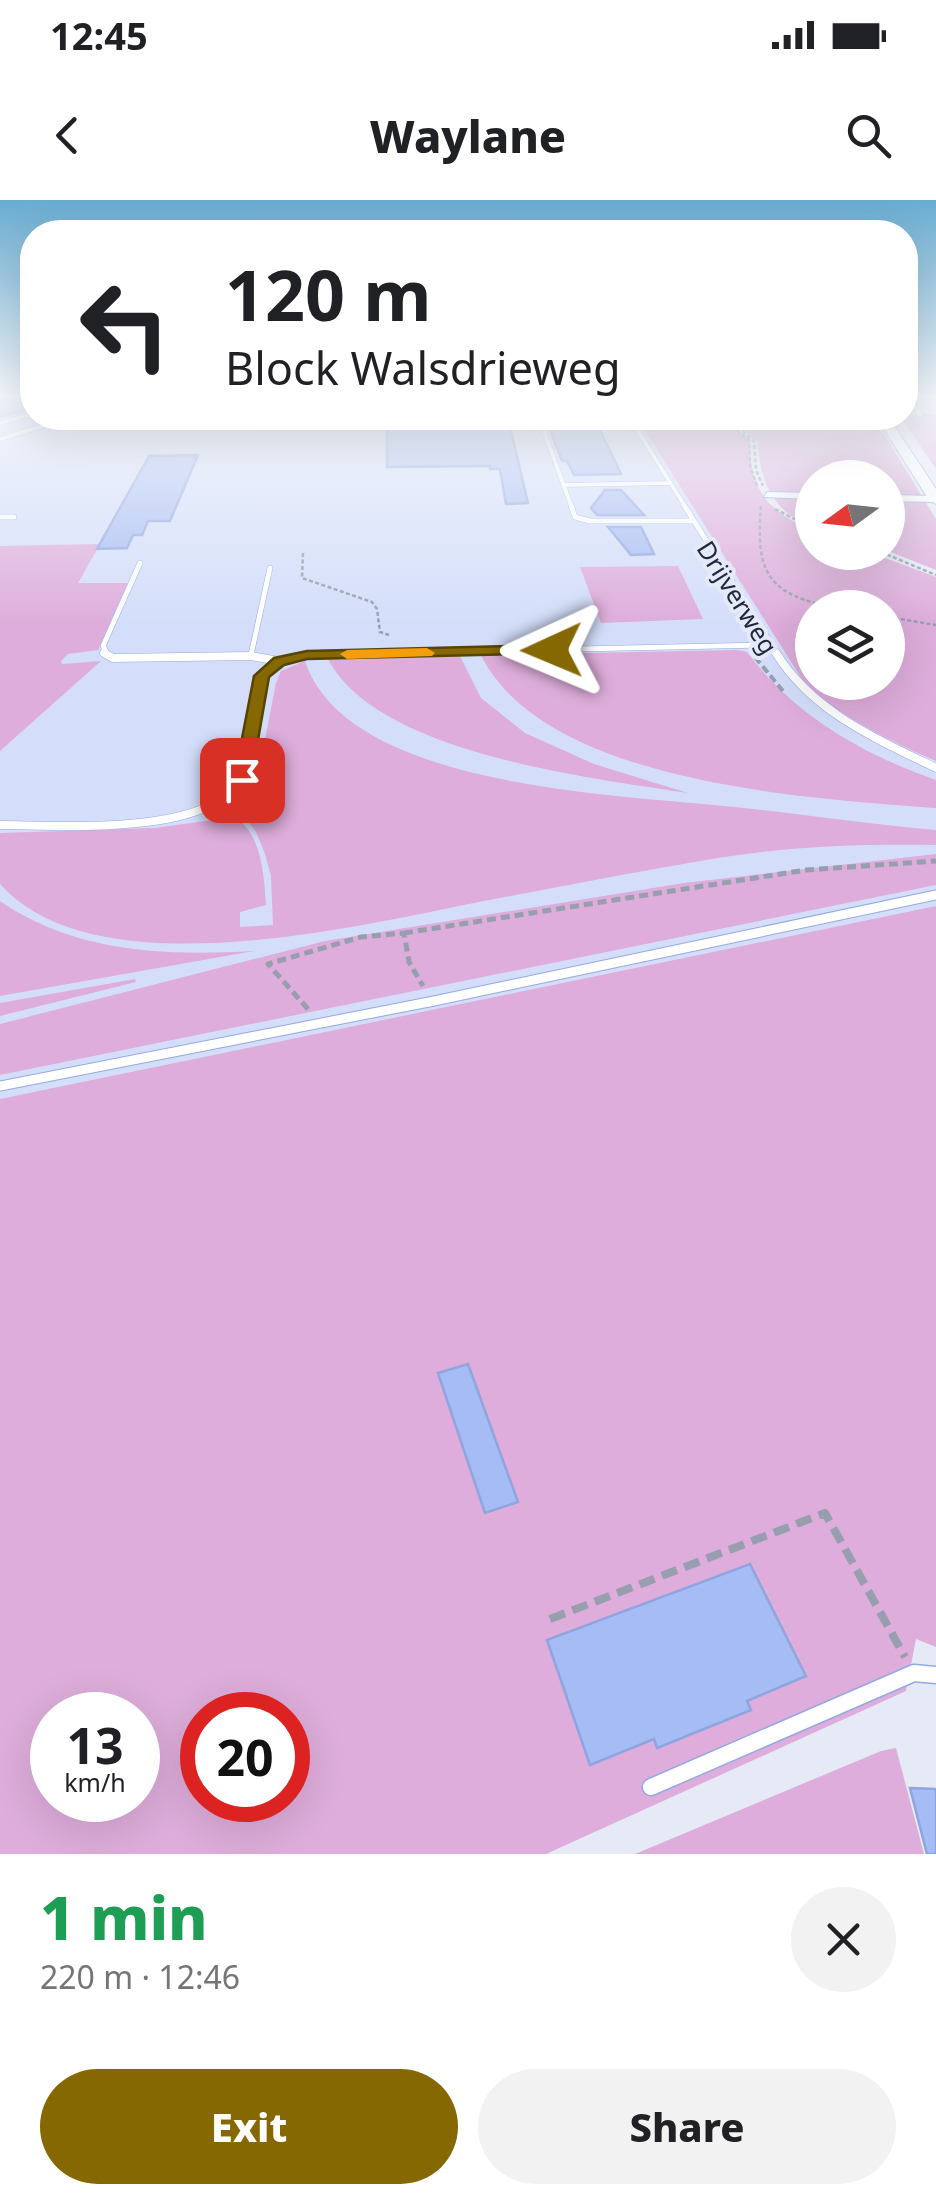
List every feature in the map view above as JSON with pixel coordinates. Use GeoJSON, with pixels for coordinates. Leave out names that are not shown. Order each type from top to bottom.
{"type":"FeatureCollection","features":[{"type":"Feature","properties":{"kind":"main road"},"geometry":{"type":"LineString","coordinates":[[917,471],[935,500]]}},
{"type":"Feature","properties":{"kind":"street"},"geometry":{"type":"LineString","coordinates":[[767,495],[795,496]]}},
{"type":"Feature","properties":{"kind":"street"},"geometry":{"type":"LineString","coordinates":[[905,499],[935,500]]}},
{"type":"Feature","properties":{"kind":"lane"},"geometry":{"type":"LineString","coordinates":[[559,471],[575,518],[590,522],[692,521]]}},
{"type":"Feature","properties":{"kind":"lane","name":"Drijverweg"},"geometry":{"type":"LineString","coordinates":[[662,471],[793,680],[832,715],[872,740],[936,768]]}},
{"type":"Feature","properties":{"kind":"lane"},"geometry":{"type":"LineString","coordinates":[[564,485],[669,483]]}},
{"type":"Feature","properties":{"kind":"lane"},"geometry":{"type":"LineString","coordinates":[[0,517],[14,517]]}},
{"type":"Feature","properties":{"kind":"lane"},"geometry":{"type":"LineString","coordinates":[[140,563],[103,646],[104,653],[125,660],[252,656],[279,662]]}},
{"type":"Feature","properties":{"kind":"lane"},"geometry":{"type":"LineString","coordinates":[[252,656],[270,568]]}},
{"type":"Feature","properties":{"kind":"lane"},"geometry":{"type":"LineString","coordinates":[[0,825],[168,820],[204,811],[224,800],[242,780],[262,676],[279,662],[307,655],[768,645]]}},
{"type":"Feature","properties":{"kind":"lane"},"geometry":{"type":"LineString","coordinates":[[0,1086],[434,1001],[936,895]]}},
{"type":"Feature","properties":{"kind":"lane"},"geometry":{"type":"LineString","coordinates":[[651,1786],[914,1673],[936,1675]]}},
{"type":"Feature","properties":{"kind":"path"},"geometry":{"type":"LineString","coordinates":[[751,471],[761,508],[756,542],[760,557],[787,596],[795,598]]}},
{"type":"Feature","properties":{"kind":"path"},"geometry":{"type":"LineString","coordinates":[[757,471],[780,512],[795,520]]}},
{"type":"Feature","properties":{"kind":"path"},"geometry":{"type":"LineString","coordinates":[[303,553],[302,578],[372,602],[377,609],[380,632],[402,636]]}},
{"type":"Feature","properties":{"kind":"path"},"geometry":{"type":"LineString","coordinates":[[905,562],[936,574]]}},
{"type":"Feature","properties":{"kind":"path"},"geometry":{"type":"LineString","coordinates":[[905,619],[936,624]]}},
{"type":"Feature","properties":{"kind":"path"},"geometry":{"type":"LineString","coordinates":[[320,1023],[268,964],[360,937],[806,870],[936,860]]}},
{"type":"Feature","properties":{"kind":"path"},"geometry":{"type":"LineString","coordinates":[[404,932],[409,962],[434,1001]]}},
{"type":"Feature","properties":{"kind":"path"},"geometry":{"type":"LineString","coordinates":[[550,1619],[825,1513],[914,1673]]}},
{"type":"Feature","properties":{"kind":"shaded area"},"geometry":{"type":"Polygon","coordinates":[[[0,471],[677,471],[795,655],[795,700],[843,700],[936,754],[936,927],[0,1102],[0,471]]]}},
{"type":"Feature","properties":{"kind":"shaded area"},"geometry":{"type":"Polygon","coordinates":[[[671,471],[753,471],[765,498],[795,522],[795,570],[905,570],[905,565],[936,577],[936,761],[869,728],[825,700],[905,700],[905,590],[795,590],[795,668],[671,471]]]}},
{"type":"Feature","properties":{"kind":"shaded area"},"geometry":{"type":"Polygon","coordinates":[[[762,471],[795,471],[795,517],[778,504],[762,471]]]}},
{"type":"Feature","properties":{"kind":"shaded area"},"geometry":{"type":"Polygon","coordinates":[[[905,471],[936,519],[936,570],[905,558],[905,471]]]}},
{"type":"Feature","properties":{"kind":"shaded area"},"geometry":{"type":"Polygon","coordinates":[[[100,544],[78,583],[128,583],[98,650],[68,654],[61,661],[101,661],[0,751],[0,546],[100,544]]]}},
{"type":"Feature","properties":{"kind":"shaded area"},"geometry":{"type":"Polygon","coordinates":[[[678,566],[703,619],[601,623],[580,567],[678,566]]]}},
{"type":"Feature","properties":{"kind":"shaded area"},"geometry":{"type":"Polygon","coordinates":[[[747,652],[786,695],[831,730],[882,758],[936,780],[936,808],[753,789],[684,776],[619,757],[561,732],[514,698],[481,655],[747,652]]]}},
{"type":"Feature","properties":{"kind":"shaded area"},"geometry":{"type":"Polygon","coordinates":[[[460,656],[481,698],[525,733],[594,764],[688,793],[545,769],[438,739],[391,718],[354,691],[328,659],[460,656]]]}},
{"type":"Feature","properties":{"kind":"shaded area"},"geometry":{"type":"Polygon","coordinates":[[[305,661],[330,703],[372,735],[426,759],[553,788],[936,830],[936,845],[830,846],[751,853],[370,924],[232,942],[163,943],[99,936],[43,917],[0,884],[0,833],[155,828],[234,817],[251,833],[256,844],[266,905],[240,912],[240,927],[273,925],[271,876],[256,832],[242,814],[242,802],[258,775],[281,671],[305,661]]]}},
{"type":"Feature","properties":{"kind":"shaded area"},"geometry":{"type":"Polygon","coordinates":[[[936,854],[936,885],[0,1075],[0,1024],[325,941],[684,883],[936,854]]]}},
{"type":"Feature","properties":{"kind":"shaded area"},"geometry":{"type":"Polygon","coordinates":[[[0,901],[29,918],[90,941],[155,951],[254,951],[0,996],[0,901]]]}},
{"type":"Feature","properties":{"kind":"shaded area"},"geometry":{"type":"Polygon","coordinates":[[[936,906],[936,1647],[916,1639],[906,1691],[546,1854],[0,1854],[0,1099],[936,906]]]}},
{"type":"Feature","properties":{"kind":"shaded area"},"geometry":{"type":"Polygon","coordinates":[[[135,979],[136,982],[0,1016],[0,1003],[135,979]]]}},
{"type":"Feature","properties":{"kind":"shaded area"},"geometry":{"type":"Polygon","coordinates":[[[896,1748],[924,1854],[635,1854],[881,1751],[896,1748]]]}},
{"type":"Feature","properties":{"kind":"building"},"geometry":{"type":"Polygon","coordinates":[[[141,471],[191,471],[170,521],[148,521],[142,535],[133,535],[127,548],[97,549],[141,471]]]}},
{"type":"Feature","properties":{"kind":"building"},"geometry":{"type":"Polygon","coordinates":[[[500,471],[521,471],[528,503],[506,504],[500,471]]]}},
{"type":"Feature","properties":{"kind":"building"},"geometry":{"type":"Polygon","coordinates":[[[572,471],[621,474],[574,475],[572,471]]]}},
{"type":"Feature","properties":{"kind":"building"},"geometry":{"type":"Polygon","coordinates":[[[605,490],[621,490],[644,515],[597,515],[591,508],[605,490]]]}},
{"type":"Feature","properties":{"kind":"building"},"geometry":{"type":"Polygon","coordinates":[[[608,527],[641,527],[654,554],[631,555],[608,527]]]}},
{"type":"Feature","properties":{"kind":"building"},"geometry":{"type":"Polygon","coordinates":[[[468,1364],[518,1502],[485,1513],[438,1373],[468,1364]]]}},
{"type":"Feature","properties":{"kind":"building"},"geometry":{"type":"Polygon","coordinates":[[[750,1564],[806,1676],[747,1701],[751,1710],[657,1748],[654,1739],[590,1765],[547,1640],[750,1564]]]}},
{"type":"Feature","properties":{"kind":"building"},"geometry":{"type":"Polygon","coordinates":[[[910,1788],[936,1789],[936,1854],[927,1854],[910,1788]]]}},
{"type":"Feature","properties":{"kind":"slow traffic"},"geometry":{"type":"LineString","coordinates":[[347,654],[427,653]]}},
{"type":"Feature","properties":{"kind":"route"},"geometry":{"type":"LineString","coordinates":[[242,780],[262,676],[279,662],[307,655],[552,650]]}}]}
